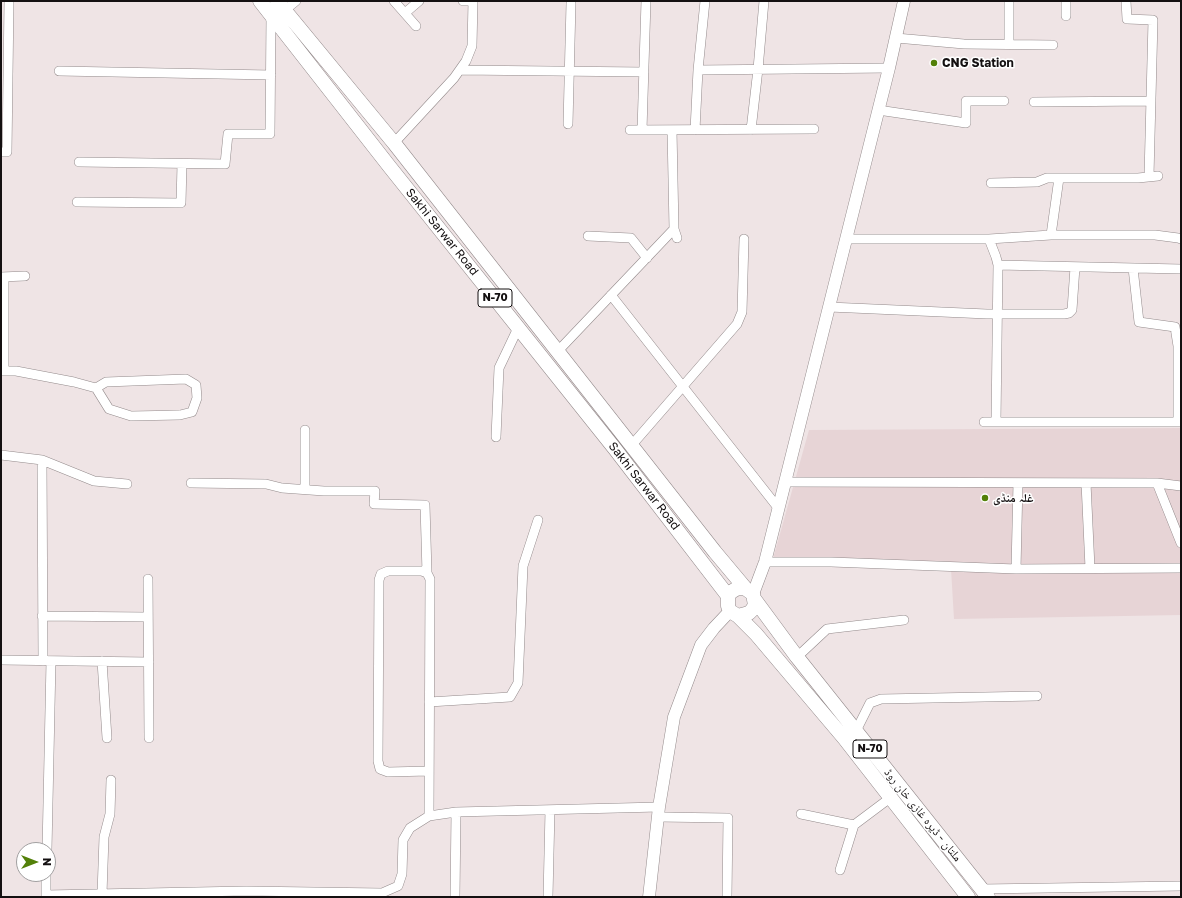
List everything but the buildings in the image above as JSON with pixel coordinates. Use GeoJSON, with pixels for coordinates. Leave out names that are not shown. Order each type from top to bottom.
{"type":"FeatureCollection","features":[{"type":"Feature","properties":{"kind":"highway","name":"Sakhi Sarwar Road"},"geometry":{"type":"LineString","coordinates":[[260,1],[518,328],[616,449],[728,596]]}},
{"type":"Feature","properties":{"kind":"highway","name":"Sakhi Sarwar Road"},"geometry":{"type":"LineString","coordinates":[[281,6],[394,143],[631,446],[715,552],[751,594]]}},
{"type":"Feature","properties":{"kind":"highway"},"geometry":{"type":"LineString","coordinates":[[728,596],[736,589],[741,588],[751,594],[755,605],[749,613],[734,613]]}},
{"type":"Feature","properties":{"kind":"highway","name":"ملتان - ڈیرہ غازی خان روڈ"},"geometry":{"type":"LineString","coordinates":[[751,594],[797,657],[985,893]]}},
{"type":"Feature","properties":{"kind":"highway","name":"N-70"},"geometry":{"type":"LineString","coordinates":[[728,596],[728,606],[734,613]]}},
{"type":"Feature","properties":{"kind":"highway","name":"ملتان - ڈیرہ غازی خان روڈ"},"geometry":{"type":"LineString","coordinates":[[734,613],[756,634],[844,738],[968,897]]}},
{"type":"Feature","properties":{"kind":"main road"},"geometry":{"type":"LineString","coordinates":[[751,594],[765,562],[889,68],[904,1]]}},
{"type":"Feature","properties":{"kind":"main road"},"geometry":{"type":"LineString","coordinates":[[649,897],[658,812],[674,717],[702,645],[714,628],[734,613]]}},
{"type":"Feature","properties":{"kind":"street"},"geometry":{"type":"LineString","coordinates":[[1,152],[7,152],[9,1]]}},
{"type":"Feature","properties":{"kind":"street"},"geometry":{"type":"LineString","coordinates":[[281,6],[296,1]]}},
{"type":"Feature","properties":{"kind":"street"},"geometry":{"type":"LineString","coordinates":[[394,1],[416,26]]}},
{"type":"Feature","properties":{"kind":"street"},"geometry":{"type":"LineString","coordinates":[[405,13],[419,1]]}},
{"type":"Feature","properties":{"kind":"street"},"geometry":{"type":"LineString","coordinates":[[394,143],[454,78],[466,61],[472,46],[473,1],[463,1]]}},
{"type":"Feature","properties":{"kind":"street"},"geometry":{"type":"LineString","coordinates":[[642,130],[646,1]]}},
{"type":"Feature","properties":{"kind":"street"},"geometry":{"type":"LineString","coordinates":[[695,130],[698,70],[705,1]]}},
{"type":"Feature","properties":{"kind":"street"},"geometry":{"type":"LineString","coordinates":[[751,130],[764,1]]}},
{"type":"Feature","properties":{"kind":"street"},"geometry":{"type":"LineString","coordinates":[[1009,1],[1009,44]]}},
{"type":"Feature","properties":{"kind":"street"},"geometry":{"type":"LineString","coordinates":[[1066,1],[1066,16]]}},
{"type":"Feature","properties":{"kind":"street"},"geometry":{"type":"LineString","coordinates":[[991,183],[1037,182],[1047,178],[1138,178],[1154,176],[1151,101],[1153,20],[1127,19],[1126,1]]}},
{"type":"Feature","properties":{"kind":"street"},"geometry":{"type":"LineString","coordinates":[[568,124],[571,3]]}},
{"type":"Feature","properties":{"kind":"street"},"geometry":{"type":"LineString","coordinates":[[79,162],[225,164],[228,134],[270,134],[271,16]]}},
{"type":"Feature","properties":{"kind":"street"},"geometry":{"type":"LineString","coordinates":[[896,38],[964,44],[1054,45]]}},
{"type":"Feature","properties":{"kind":"street"},"geometry":{"type":"LineString","coordinates":[[698,70],[889,68]]}},
{"type":"Feature","properties":{"kind":"street"},"geometry":{"type":"LineString","coordinates":[[460,70],[644,72]]}},
{"type":"Feature","properties":{"kind":"street"},"geometry":{"type":"LineString","coordinates":[[59,71],[271,75]]}},
{"type":"Feature","properties":{"kind":"street"},"geometry":{"type":"LineString","coordinates":[[878,110],[966,123],[966,101],[1004,101]]}},
{"type":"Feature","properties":{"kind":"street"},"geometry":{"type":"LineString","coordinates":[[1034,102],[1151,101]]}},
{"type":"Feature","properties":{"kind":"street"},"geometry":{"type":"LineString","coordinates":[[630,130],[814,129]]}},
{"type":"Feature","properties":{"kind":"street"},"geometry":{"type":"LineString","coordinates":[[672,130],[674,229],[677,238]]}},
{"type":"Feature","properties":{"kind":"street"},"geometry":{"type":"LineString","coordinates":[[77,202],[181,203],[182,164]]}},
{"type":"Feature","properties":{"kind":"street"},"geometry":{"type":"LineString","coordinates":[[1051,234],[1059,178]]}},
{"type":"Feature","properties":{"kind":"street"},"geometry":{"type":"LineString","coordinates":[[557,352],[674,229]]}},
{"type":"Feature","properties":{"kind":"street"},"geometry":{"type":"LineString","coordinates":[[846,239],[989,239],[1051,234],[1155,235],[1181,239]]}},
{"type":"Feature","properties":{"kind":"street"},"geometry":{"type":"LineString","coordinates":[[588,236],[631,238],[647,258]]}},
{"type":"Feature","properties":{"kind":"street"},"geometry":{"type":"LineString","coordinates":[[631,446],[737,324],[742,312],[744,239]]}},
{"type":"Feature","properties":{"kind":"street"},"geometry":{"type":"LineString","coordinates":[[989,239],[998,266],[996,314],[996,422]]}},
{"type":"Feature","properties":{"kind":"street"},"geometry":{"type":"LineString","coordinates":[[998,266],[1181,269]]}},
{"type":"Feature","properties":{"kind":"street"},"geometry":{"type":"LineString","coordinates":[[829,307],[996,314],[1064,314],[1069,313],[1072,310],[1075,268]]}},
{"type":"Feature","properties":{"kind":"street"},"geometry":{"type":"LineString","coordinates":[[984,422],[1180,422],[1178,346],[1175,327],[1139,322],[1133,268]]}},
{"type":"Feature","properties":{"kind":"street"},"geometry":{"type":"LineString","coordinates":[[25,276],[3,276],[3,371],[16,371],[74,382],[96,388],[109,409],[131,416],[180,415],[192,412],[197,398],[196,385],[186,379],[106,382],[96,388]]}},
{"type":"Feature","properties":{"kind":"street"},"geometry":{"type":"LineString","coordinates":[[611,295],[778,509]]}},
{"type":"Feature","properties":{"kind":"street"},"geometry":{"type":"LineString","coordinates":[[496,437],[499,368],[518,328]]}},
{"type":"Feature","properties":{"kind":"street"},"geometry":{"type":"LineString","coordinates":[[306,430],[306,489]]}},
{"type":"Feature","properties":{"kind":"street"},"geometry":{"type":"LineString","coordinates":[[1,455],[42,460],[94,481],[127,484]]}},
{"type":"Feature","properties":{"kind":"street"},"geometry":{"type":"LineString","coordinates":[[42,460],[42,616],[47,660],[47,842]]}},
{"type":"Feature","properties":{"kind":"street"},"geometry":{"type":"LineString","coordinates":[[785,482],[1157,483],[1181,486]]}},
{"type":"Feature","properties":{"kind":"street"},"geometry":{"type":"LineString","coordinates":[[191,483],[266,484],[282,488],[375,491],[374,504],[425,505],[427,573],[430,579],[429,816]]}},
{"type":"Feature","properties":{"kind":"street"},"geometry":{"type":"LineString","coordinates":[[1016,569],[1018,483]]}},
{"type":"Feature","properties":{"kind":"street"},"geometry":{"type":"LineString","coordinates":[[1086,483],[1090,568]]}},
{"type":"Feature","properties":{"kind":"street"},"geometry":{"type":"LineString","coordinates":[[1157,483],[1181,543]]}},
{"type":"Feature","properties":{"kind":"street"},"geometry":{"type":"LineString","coordinates":[[429,702],[510,697],[518,683],[523,566],[538,520]]}},
{"type":"Feature","properties":{"kind":"street"},"geometry":{"type":"LineString","coordinates":[[765,562],[831,562],[1016,569],[1181,568]]}},
{"type":"Feature","properties":{"kind":"street"},"geometry":{"type":"LineString","coordinates":[[427,573],[422,571],[388,571],[382,574],[379,580],[378,761],[380,769],[388,772],[429,771]]}},
{"type":"Feature","properties":{"kind":"street"},"geometry":{"type":"LineString","coordinates":[[148,579],[147,617],[149,738]]}},
{"type":"Feature","properties":{"kind":"street"},"geometry":{"type":"LineString","coordinates":[[42,616],[147,617]]}},
{"type":"Feature","properties":{"kind":"street"},"geometry":{"type":"LineString","coordinates":[[797,657],[828,629],[904,620]]}},
{"type":"Feature","properties":{"kind":"street"},"geometry":{"type":"LineString","coordinates":[[1,660],[148,662]]}},
{"type":"Feature","properties":{"kind":"street"},"geometry":{"type":"LineString","coordinates":[[102,661],[107,738]]}},
{"type":"Feature","properties":{"kind":"street"},"geometry":{"type":"LineString","coordinates":[[856,731],[870,703],[881,699],[1037,696]]}},
{"type":"Feature","properties":{"kind":"street"},"geometry":{"type":"LineString","coordinates":[[102,894],[104,837],[110,814],[111,780]]}},
{"type":"Feature","properties":{"kind":"street"},"geometry":{"type":"LineString","coordinates":[[840,870],[854,825],[890,798]]}},
{"type":"Feature","properties":{"kind":"street"},"geometry":{"type":"LineString","coordinates":[[548,897],[550,810]]}},
{"type":"Feature","properties":{"kind":"street"},"geometry":{"type":"LineString","coordinates":[[46,882],[46,896],[246,891],[382,893],[398,886],[402,874],[403,840],[410,828],[429,816],[456,812],[550,810],[658,812],[728,818],[727,897]]}},
{"type":"Feature","properties":{"kind":"street"},"geometry":{"type":"LineString","coordinates":[[455,897],[456,812]]}},
{"type":"Feature","properties":{"kind":"street"},"geometry":{"type":"LineString","coordinates":[[800,814],[854,825]]}},
{"type":"Feature","properties":{"kind":"street"},"geometry":{"type":"LineString","coordinates":[[985,893],[1181,886]]}},
{"type":"Feature","properties":{"kind":"shaded area","name":"غلہ منڈی"},"geometry":{"type":"Polygon","coordinates":[[[1181,428],[1181,615],[954,619],[951,569],[771,566],[809,430],[1181,428]]]}},
{"type":"Feature","properties":{"kind":"place","name":"CNG Station"},"geometry":{"type":"Point","coordinates":[934,63]}},
{"type":"Feature","properties":{"kind":"place","name":"غلہ منڈی"},"geometry":{"type":"Point","coordinates":[985,498]}}]}
